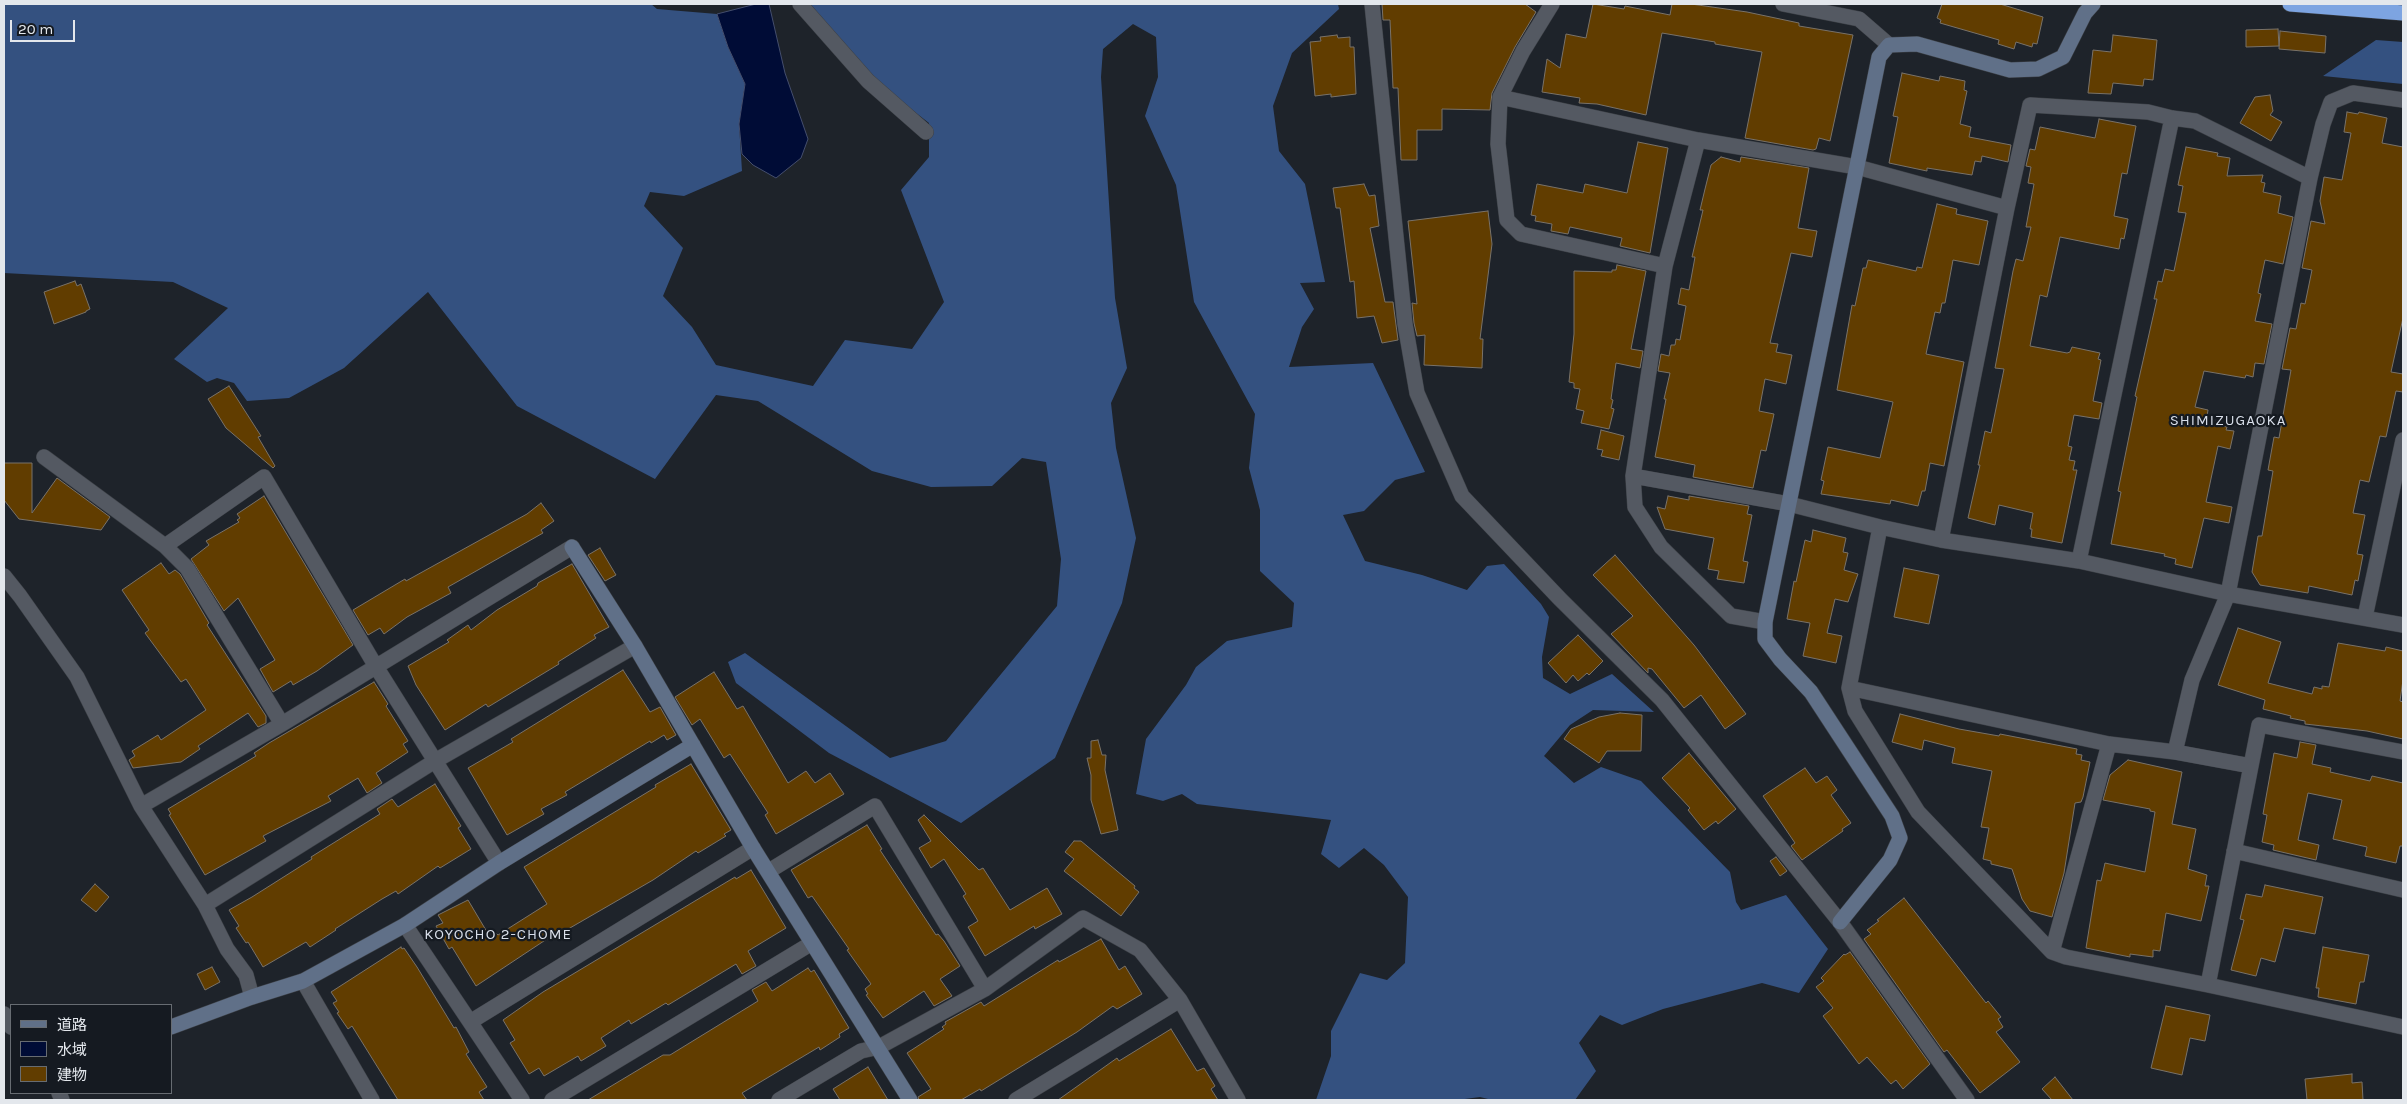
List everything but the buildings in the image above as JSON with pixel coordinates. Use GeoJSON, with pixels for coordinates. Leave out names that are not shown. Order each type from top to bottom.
{"type":"FeatureCollection","features":[{"type":"Feature","properties":{"kind":"highway"},"geometry":{"type":"LineString","coordinates":[[2290,4],[2403,13]]}},
{"type":"Feature","properties":{"kind":"street"},"geometry":{"type":"LineString","coordinates":[[800,4],[868,81],[926,132]]}},
{"type":"Feature","properties":{"kind":"street"},"geometry":{"type":"LineString","coordinates":[[1372,4],[1405,324],[1418,393],[1462,496],[1560,599],[1662,700],[1840,922],[1967,1100]]}},
{"type":"Feature","properties":{"kind":"street"},"geometry":{"type":"LineString","coordinates":[[1552,4],[1523,51],[1500,97],[1498,144],[1507,220],[1521,234],[1665,266]]}},
{"type":"Feature","properties":{"kind":"street"},"geometry":{"type":"LineString","coordinates":[[1783,4],[1860,19],[1889,45],[1917,44],[2010,70],[2038,69],[2063,57],[2085,13],[2093,4]]}},
{"type":"Feature","properties":{"kind":"street"},"geometry":{"type":"LineString","coordinates":[[1840,922],[1890,860],[1900,838],[1892,816],[1812,692],[1765,640],[1765,622],[1879,57],[1889,45]]}},
{"type":"Feature","properties":{"kind":"street"},"geometry":{"type":"LineString","coordinates":[[2175,752],[2192,680],[2228,594],[2310,178],[2323,124],[2331,102],[2353,93],[2403,100]]}},
{"type":"Feature","properties":{"kind":"street"},"geometry":{"type":"LineString","coordinates":[[1500,97],[1698,140],[1857,167],[2007,208]]}},
{"type":"Feature","properties":{"kind":"street"},"geometry":{"type":"LineString","coordinates":[[1941,540],[2007,208],[2030,105],[2148,112],[2195,121],[2310,178]]}},
{"type":"Feature","properties":{"kind":"street"},"geometry":{"type":"LineString","coordinates":[[2079,561],[2172,118]]}},
{"type":"Feature","properties":{"kind":"street"},"geometry":{"type":"LineString","coordinates":[[1698,140],[1665,266],[1633,476],[1635,507],[1661,547],[1731,616],[1765,622]]}},
{"type":"Feature","properties":{"kind":"street"},"geometry":{"type":"LineString","coordinates":[[2365,617],[2403,440]]}},
{"type":"Feature","properties":{"kind":"street"},"geometry":{"type":"LineString","coordinates":[[44,457],[165,546],[187,568],[282,724]]}},
{"type":"Feature","properties":{"kind":"street"},"geometry":{"type":"LineString","coordinates":[[1633,476],[1789,504],[1880,528],[1941,540],[2079,561],[2228,594],[2403,625]]}},
{"type":"Feature","properties":{"kind":"street"},"geometry":{"type":"LineString","coordinates":[[165,546],[264,477],[376,665],[499,863]]}},
{"type":"Feature","properties":{"kind":"street"},"geometry":{"type":"LineString","coordinates":[[1880,528],[1849,688],[1856,711],[1918,812],[2052,952],[2066,957],[2208,984],[2403,1027]]}},
{"type":"Feature","properties":{"kind":"street"},"geometry":{"type":"LineString","coordinates":[[141,806],[282,724],[572,547],[635,646],[753,848],[879,1047],[910,1100]]}},
{"type":"Feature","properties":{"kind":"street"},"geometry":{"type":"LineString","coordinates":[[4,576],[77,677],[141,806],[205,905],[227,949],[246,975],[252,997]]}},
{"type":"Feature","properties":{"kind":"street"},"geometry":{"type":"LineString","coordinates":[[205,905],[435,761],[635,646]]}},
{"type":"Feature","properties":{"kind":"street"},"geometry":{"type":"LineString","coordinates":[[1849,688],[2109,744],[2175,752],[2251,766]]}},
{"type":"Feature","properties":{"kind":"street"},"geometry":{"type":"LineString","coordinates":[[2208,984],[2259,725],[2403,752]]}},
{"type":"Feature","properties":{"kind":"street"},"geometry":{"type":"LineString","coordinates":[[2052,952],[2109,744]]}},
{"type":"Feature","properties":{"kind":"street"},"geometry":{"type":"LineString","coordinates":[[172,1027],[252,997],[303,981],[405,925],[499,863],[693,745]]}},
{"type":"Feature","properties":{"kind":"street"},"geometry":{"type":"LineString","coordinates":[[769,871],[875,806],[985,989]]}},
{"type":"Feature","properties":{"kind":"street"},"geometry":{"type":"LineString","coordinates":[[470,1022],[753,848]]}},
{"type":"Feature","properties":{"kind":"street"},"geometry":{"type":"LineString","coordinates":[[2234,852],[2403,890]]}},
{"type":"Feature","properties":{"kind":"street"},"geometry":{"type":"LineString","coordinates":[[779,1100],[861,1051],[879,1047],[985,989],[1083,918],[1140,950],[1180,1000],[1238,1100]]}},
{"type":"Feature","properties":{"kind":"street"},"geometry":{"type":"LineString","coordinates":[[405,925],[522,1100]]}},
{"type":"Feature","properties":{"kind":"street"},"geometry":{"type":"LineString","coordinates":[[552,1100],[812,943]]}},
{"type":"Feature","properties":{"kind":"street"},"geometry":{"type":"LineString","coordinates":[[303,981],[372,1100]]}},
{"type":"Feature","properties":{"kind":"street"},"geometry":{"type":"LineString","coordinates":[[1016,1100],[1180,1000]]}},
{"type":"Feature","properties":{"kind":"street"},"geometry":{"type":"LineString","coordinates":[[4,1014],[10,1025]]}},
{"type":"Feature","properties":{"kind":"shaded area"},"geometry":{"type":"Polygon","coordinates":[[[4,4],[651,4],[657,9],[717,14],[728,47],[745,84],[739,124],[742,171],[684,196],[650,192],[644,206],[683,248],[663,296],[692,327],[716,365],[813,386],[845,340],[912,349],[944,302],[901,190],[929,157],[929,123],[872,79],[801,4],[1338,4],[1339,9],[1292,53],[1273,106],[1279,151],[1305,184],[1325,282],[1300,283],[1314,309],[1302,327],[1289,367],[1373,363],[1425,472],[1395,480],[1364,511],[1343,515],[1365,561],[1422,575],[1467,590],[1487,566],[1504,564],[1541,604],[1549,617],[1542,657],[1543,678],[1570,694],[1612,674],[1654,712],[1593,710],[1570,725],[1544,756],[1574,783],[1601,767],[1641,781],[1730,872],[1736,902],[1741,910],[1786,895],[1828,949],[1799,993],[1762,983],[1663,1009],[1622,1025],[1600,1015],[1579,1043],[1596,1071],[1575,1100],[1492,1100],[1480,1097],[1457,1100],[1316,1100],[1331,1056],[1331,1031],[1360,973],[1387,980],[1405,963],[1408,897],[1384,865],[1364,848],[1339,868],[1321,854],[1331,820],[1197,804],[1182,794],[1163,801],[1136,794],[1146,739],[1186,685],[1196,667],[1227,641],[1292,627],[1294,603],[1260,571],[1260,510],[1249,468],[1255,414],[1194,302],[1176,185],[1145,116],[1158,77],[1156,37],[1133,24],[1103,49],[1101,77],[1115,298],[1127,368],[1111,403],[1116,448],[1136,538],[1122,603],[1055,758],[961,823],[829,753],[736,683],[728,662],[745,653],[890,758],[946,741],[1057,606],[1061,559],[1046,462],[1022,458],[992,486],[931,487],[872,471],[758,401],[716,395],[655,479],[517,406],[428,292],[344,368],[289,398],[247,401],[234,383],[217,378],[207,382],[174,359],[228,308],[173,282],[4,273],[4,4]]]}},
{"type":"Feature","properties":{"kind":"shaded area"},"geometry":{"type":"Polygon","coordinates":[[[2376,40],[2403,42],[2403,84],[2323,76],[2376,40]]]}},
{"type":"Feature","properties":{"kind":"water"},"geometry":{"type":"Polygon","coordinates":[[[756,4],[769,4],[785,73],[808,139],[801,158],[776,178],[753,165],[742,154],[739,124],[745,84],[728,47],[717,14],[756,4]]]}},
{"type":"Feature","properties":{"kind":"district","name":"SHIMIZUGAOKA"},"geometry":{"type":"Point","coordinates":[2228,421]}},
{"type":"Feature","properties":{"kind":"district","name":"KOYOCHO 2-CHOME"},"geometry":{"type":"Point","coordinates":[498,935]}}]}
